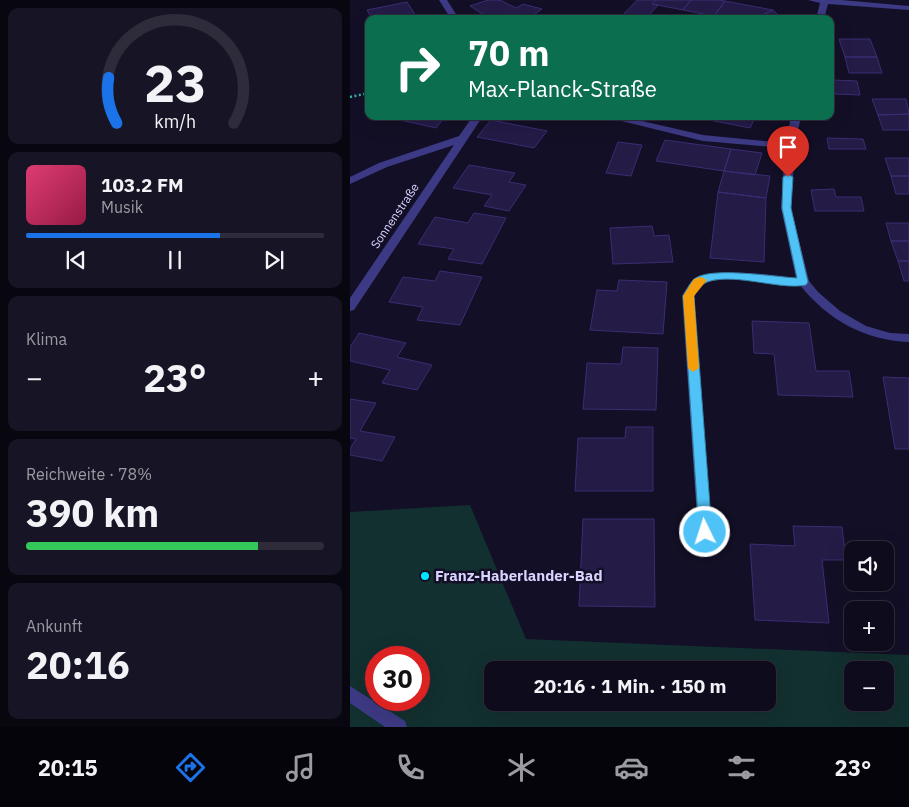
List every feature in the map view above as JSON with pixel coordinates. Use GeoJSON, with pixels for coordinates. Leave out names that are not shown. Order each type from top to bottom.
{"type":"FeatureCollection","features":[{"type":"Feature","properties":{"kind":"street"},"geometry":{"type":"LineString","coordinates":[[444,0],[453,15]]}},
{"type":"Feature","properties":{"kind":"street"},"geometry":{"type":"LineString","coordinates":[[812,0],[909,8]]}},
{"type":"Feature","properties":{"kind":"street"},"geometry":{"type":"LineString","coordinates":[[821,15],[824,2]]}},
{"type":"Feature","properties":{"kind":"street","name":"Sonnenstraße"},"geometry":{"type":"LineString","coordinates":[[350,307],[475,120]]}},
{"type":"Feature","properties":{"kind":"street"},"geometry":{"type":"LineString","coordinates":[[624,120],[703,138],[790,146]]}},
{"type":"Feature","properties":{"kind":"street"},"geometry":{"type":"LineString","coordinates":[[795,120],[790,146],[786,208],[803,282],[814,296],[836,314],[862,329],[890,337],[909,338]]}},
{"type":"Feature","properties":{"kind":"street"},"geometry":{"type":"LineString","coordinates":[[350,181],[383,165],[461,140]]}},
{"type":"Feature","properties":{"kind":"street"},"geometry":{"type":"LineString","coordinates":[[705,532],[688,296],[698,282],[711,277],[727,276],[803,282]]}},
{"type":"Feature","properties":{"kind":"street"},"geometry":{"type":"LineString","coordinates":[[350,694],[399,727]]}},
{"type":"Feature","properties":{"kind":"path"},"geometry":{"type":"LineString","coordinates":[[350,96],[365,94]]}},
{"type":"Feature","properties":{"kind":"green space","name":"Franz-Haberlander-Bad"},"geometry":{"type":"Polygon","coordinates":[[[470,505],[526,639],[909,655],[909,727],[350,727],[350,512],[470,505]]]}},
{"type":"Feature","properties":{"kind":"building"},"geometry":{"type":"Polygon","coordinates":[[[488,0],[500,0],[516,8],[523,4],[542,9],[534,15],[484,15],[470,6],[488,0]]]}},
{"type":"Feature","properties":{"kind":"building"},"geometry":{"type":"Polygon","coordinates":[[[637,0],[656,0],[652,4],[658,5],[649,15],[623,15],[637,0]]]}},
{"type":"Feature","properties":{"kind":"building"},"geometry":{"type":"Polygon","coordinates":[[[656,0],[691,0],[683,10],[652,4],[656,0]]]}},
{"type":"Feature","properties":{"kind":"building"},"geometry":{"type":"Polygon","coordinates":[[[691,0],[725,1],[715,15],[683,10],[691,0]]]}},
{"type":"Feature","properties":{"kind":"building"},"geometry":{"type":"Polygon","coordinates":[[[725,1],[773,10],[762,15],[715,15],[725,1]]]}},
{"type":"Feature","properties":{"kind":"building"},"geometry":{"type":"Polygon","coordinates":[[[407,2],[415,15],[370,15],[367,10],[407,2]]]}},
{"type":"Feature","properties":{"kind":"building"},"geometry":{"type":"Polygon","coordinates":[[[773,10],[778,15],[762,15],[773,10]]]}},
{"type":"Feature","properties":{"kind":"building"},"geometry":{"type":"Polygon","coordinates":[[[839,39],[870,39],[877,57],[845,57],[839,39]]]}},
{"type":"Feature","properties":{"kind":"building"},"geometry":{"type":"Polygon","coordinates":[[[845,57],[877,57],[882,73],[849,73],[845,57]]]}},
{"type":"Feature","properties":{"kind":"building"},"geometry":{"type":"Polygon","coordinates":[[[834,80],[857,81],[860,95],[835,94],[834,80]]]}},
{"type":"Feature","properties":{"kind":"building"},"geometry":{"type":"Polygon","coordinates":[[[872,99],[906,99],[909,114],[878,115],[872,99]]]}},
{"type":"Feature","properties":{"kind":"building"},"geometry":{"type":"Polygon","coordinates":[[[909,114],[909,130],[883,130],[878,115],[909,114]]]}},
{"type":"Feature","properties":{"kind":"building"},"geometry":{"type":"Polygon","coordinates":[[[400,120],[443,120],[436,128],[400,120]]]}},
{"type":"Feature","properties":{"kind":"building"},"geometry":{"type":"Polygon","coordinates":[[[491,120],[547,131],[534,148],[477,137],[491,120]]]}},
{"type":"Feature","properties":{"kind":"building"},"geometry":{"type":"Polygon","coordinates":[[[709,120],[754,120],[750,128],[709,120]]]}},
{"type":"Feature","properties":{"kind":"building"},"geometry":{"type":"Polygon","coordinates":[[[827,138],[863,139],[866,149],[829,149],[827,138]]]}},
{"type":"Feature","properties":{"kind":"building"},"geometry":{"type":"Polygon","coordinates":[[[665,140],[731,149],[724,171],[656,161],[665,140]]]}},
{"type":"Feature","properties":{"kind":"building"},"geometry":{"type":"Polygon","coordinates":[[[618,142],[642,145],[631,176],[606,173],[618,142]]]}},
{"type":"Feature","properties":{"kind":"building"},"geometry":{"type":"Polygon","coordinates":[[[731,149],[762,153],[755,175],[724,171],[731,149]]]}},
{"type":"Feature","properties":{"kind":"building"},"geometry":{"type":"Polygon","coordinates":[[[885,158],[909,158],[909,176],[891,176],[885,158]]]}},
{"type":"Feature","properties":{"kind":"building"},"geometry":{"type":"Polygon","coordinates":[[[469,165],[515,173],[509,182],[526,185],[509,211],[484,206],[492,195],[453,188],[469,165]]]}},
{"type":"Feature","properties":{"kind":"building"},"geometry":{"type":"Polygon","coordinates":[[[724,171],[770,176],[766,198],[718,192],[724,171]]]}},
{"type":"Feature","properties":{"kind":"building"},"geometry":{"type":"Polygon","coordinates":[[[891,176],[909,176],[909,194],[896,194],[891,176]]]}},
{"type":"Feature","properties":{"kind":"building"},"geometry":{"type":"Polygon","coordinates":[[[834,189],[836,197],[861,197],[864,211],[815,211],[811,190],[834,189]]]}},
{"type":"Feature","properties":{"kind":"building"},"geometry":{"type":"Polygon","coordinates":[[[718,192],[766,198],[764,262],[710,258],[718,192]]]}},
{"type":"Feature","properties":{"kind":"building"},"geometry":{"type":"Polygon","coordinates":[[[474,213],[506,218],[482,264],[448,259],[454,249],[418,244],[435,217],[468,223],[474,213]]]}},
{"type":"Feature","properties":{"kind":"building"},"geometry":{"type":"Polygon","coordinates":[[[886,223],[909,223],[909,241],[891,241],[886,223]]]}},
{"type":"Feature","properties":{"kind":"building"},"geometry":{"type":"Polygon","coordinates":[[[652,226],[654,236],[669,235],[673,262],[613,264],[610,228],[652,226]]]}},
{"type":"Feature","properties":{"kind":"building"},"geometry":{"type":"Polygon","coordinates":[[[891,241],[909,241],[909,261],[898,261],[891,241]]]}},
{"type":"Feature","properties":{"kind":"building"},"geometry":{"type":"Polygon","coordinates":[[[898,261],[909,261],[909,281],[904,281],[898,261]]]}},
{"type":"Feature","properties":{"kind":"building"},"geometry":{"type":"Polygon","coordinates":[[[440,271],[482,277],[460,325],[417,320],[423,307],[389,302],[403,277],[435,281],[440,271]]]}},
{"type":"Feature","properties":{"kind":"building"},"geometry":{"type":"Polygon","coordinates":[[[619,280],[667,282],[663,334],[590,330],[597,290],[617,291],[619,280]]]}},
{"type":"Feature","properties":{"kind":"building"},"geometry":{"type":"Polygon","coordinates":[[[752,321],[809,323],[816,371],[849,371],[853,397],[778,395],[774,354],[754,353],[752,321]]]}},
{"type":"Feature","properties":{"kind":"building"},"geometry":{"type":"Polygon","coordinates":[[[359,333],[406,343],[397,357],[432,365],[417,390],[382,383],[390,370],[350,361],[350,347],[359,333]]]}},
{"type":"Feature","properties":{"kind":"building"},"geometry":{"type":"Polygon","coordinates":[[[623,347],[658,348],[656,410],[583,409],[587,363],[621,364],[623,347]]]}},
{"type":"Feature","properties":{"kind":"building"},"geometry":{"type":"Polygon","coordinates":[[[883,377],[909,378],[909,449],[895,449],[883,377]]]}},
{"type":"Feature","properties":{"kind":"building"},"geometry":{"type":"Polygon","coordinates":[[[350,399],[376,403],[360,431],[395,437],[382,461],[350,455],[350,449],[356,439],[350,438],[350,399]]]}},
{"type":"Feature","properties":{"kind":"building"},"geometry":{"type":"Polygon","coordinates":[[[626,427],[653,427],[653,491],[575,491],[578,438],[625,438],[626,427]]]}},
{"type":"Feature","properties":{"kind":"building"},"geometry":{"type":"Polygon","coordinates":[[[583,519],[654,519],[655,607],[579,606],[583,519]]]}},
{"type":"Feature","properties":{"kind":"building"},"geometry":{"type":"Polygon","coordinates":[[[793,526],[842,527],[844,560],[822,560],[829,623],[755,620],[750,544],[795,546],[793,526]]]}},
{"type":"Feature","properties":{"kind":"slow traffic"},"geometry":{"type":"LineString","coordinates":[[693,368],[688,296],[701,280]]}},
{"type":"Feature","properties":{"kind":"place","name":"Franz-Haberlander-Bad"},"geometry":{"type":"Point","coordinates":[425,576]}},
{"type":"Feature","properties":{"kind":"route"},"geometry":{"type":"LineString","coordinates":[[705,532],[688,296],[698,282],[711,277],[727,276],[803,282],[786,208],[788,177]]}}]}
